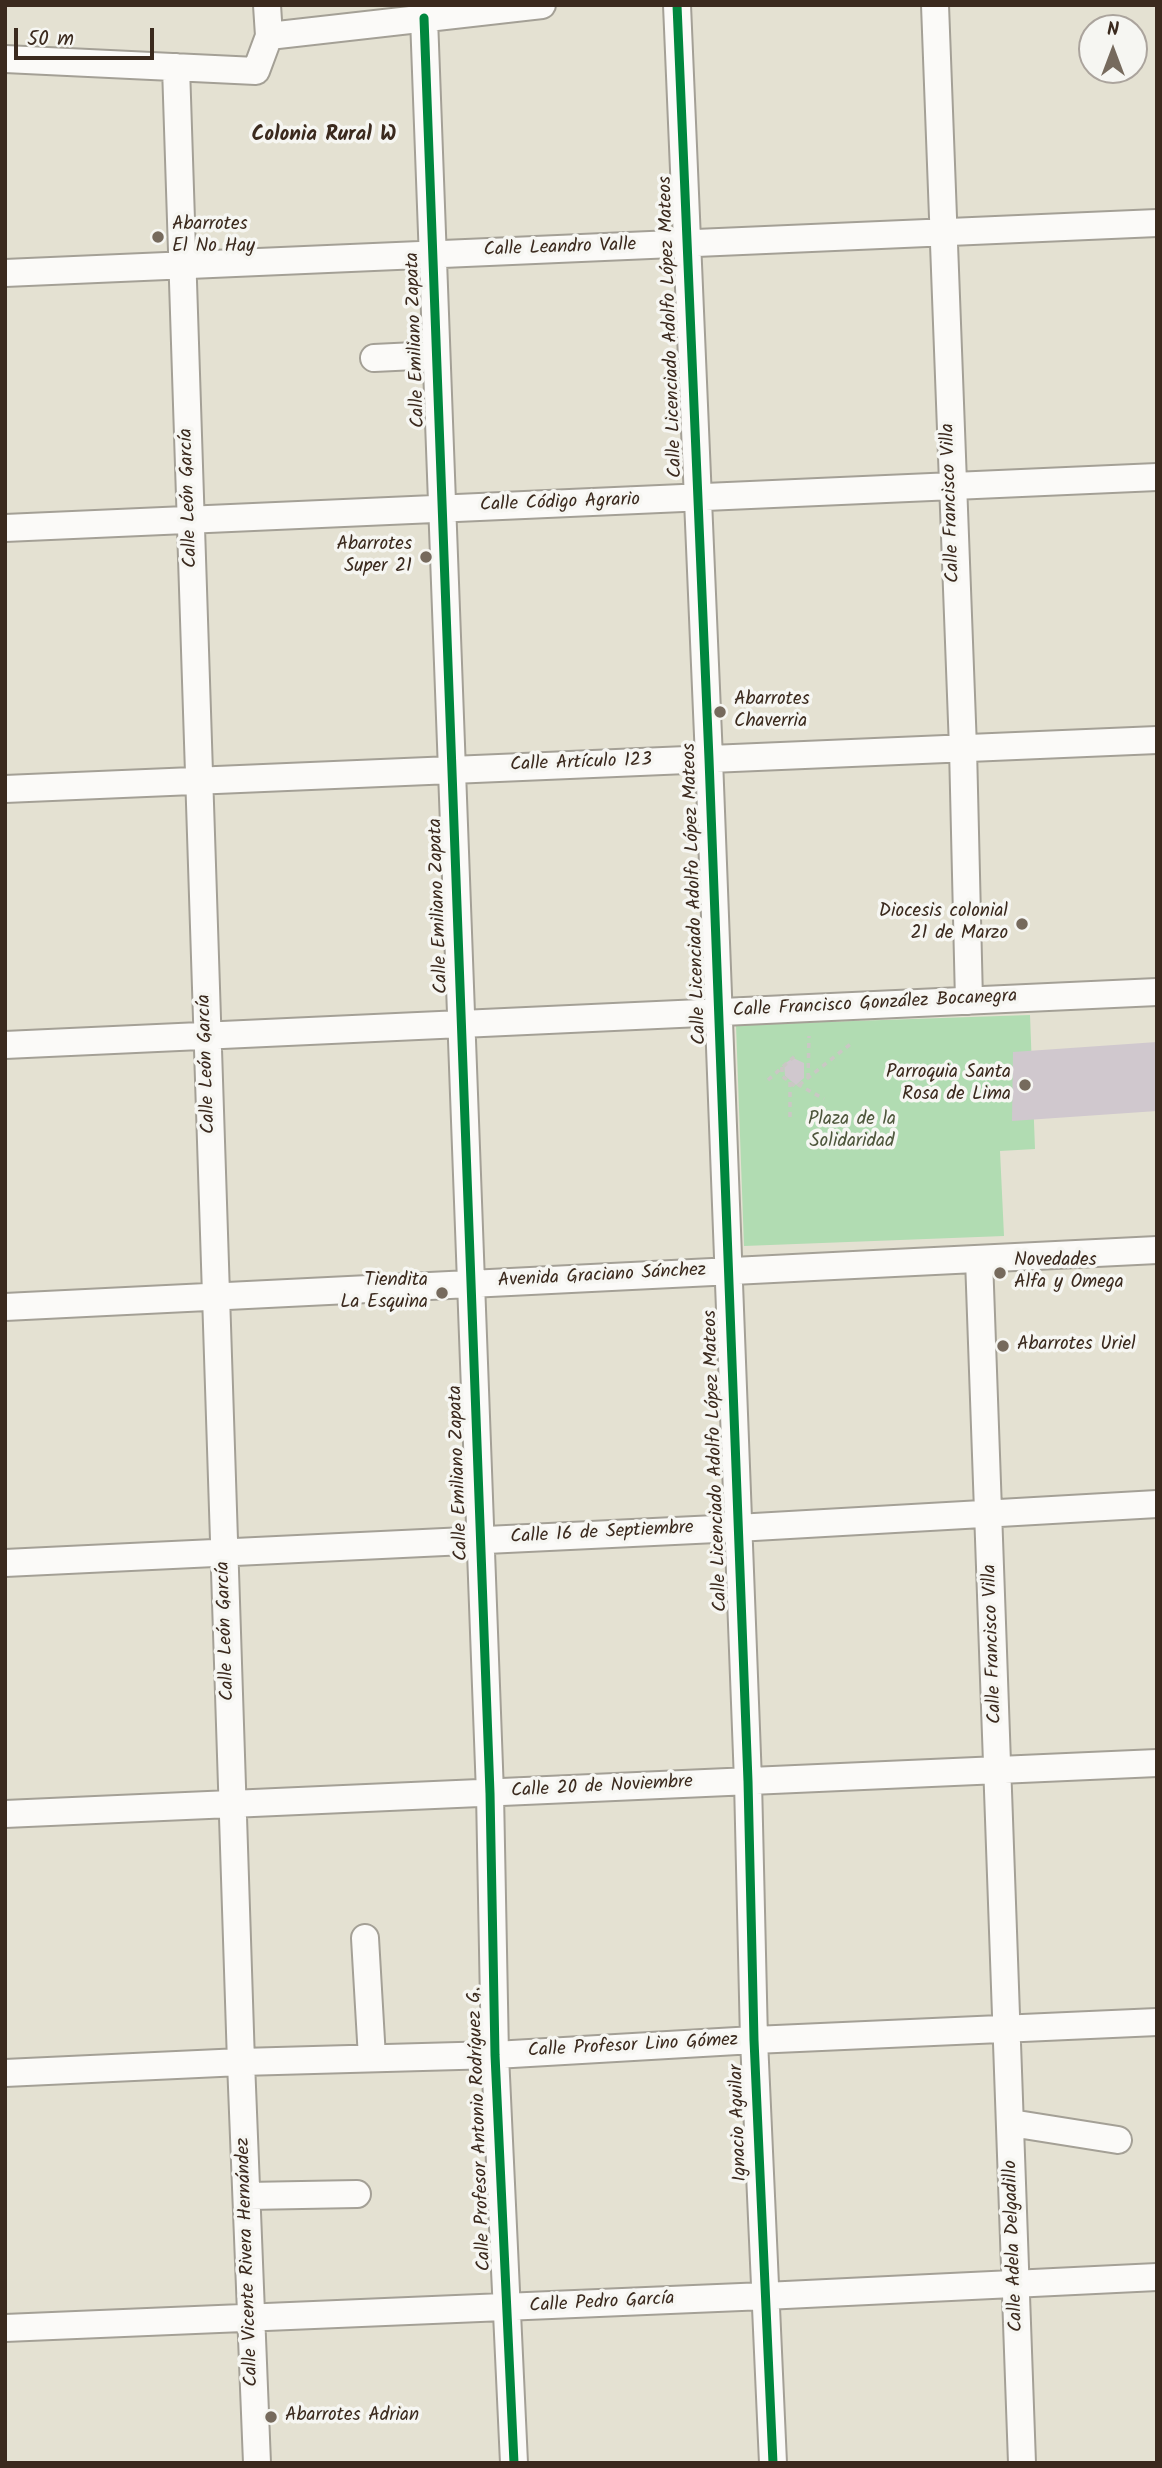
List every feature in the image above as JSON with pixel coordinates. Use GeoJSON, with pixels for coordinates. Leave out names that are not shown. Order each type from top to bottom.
{"type":"FeatureCollection","features":[{"type":"Feature","properties":{"kind":"street"},"geometry":{"type":"LineString","coordinates":[[5,59],[256,71],[269,36],[267,5]]}},
{"type":"Feature","properties":{"kind":"street"},"geometry":{"type":"LineString","coordinates":[[269,36],[542,5]]}},
{"type":"Feature","properties":{"kind":"street","name":"Calle Licenciado Adolfo López Mateos"},"geometry":{"type":"LineString","coordinates":[[677,5],[748,1782]]}},
{"type":"Feature","properties":{"kind":"street","name":"Calle Francisco Villa"},"geometry":{"type":"LineString","coordinates":[[935,5],[951,486],[963,748],[969,1001]]}},
{"type":"Feature","properties":{"kind":"street","name":"Calle Emiliano Zapata"},"geometry":{"type":"LineString","coordinates":[[424,18],[489,1793]]}},
{"type":"Feature","properties":{"kind":"street","name":"Calle León García"},"geometry":{"type":"LineString","coordinates":[[176,67],[241,2062]]}},
{"type":"Feature","properties":{"kind":"street","name":"Calle Leandro Valle"},"geometry":{"type":"LineString","coordinates":[[5,273],[1157,223]]}},
{"type":"Feature","properties":{"kind":"street"},"geometry":{"type":"LineString","coordinates":[[373,358],[436,355]]}},
{"type":"Feature","properties":{"kind":"street","name":"Calle Código Agrario"},"geometry":{"type":"LineString","coordinates":[[5,528],[1157,477]]}},
{"type":"Feature","properties":{"kind":"street","name":"Calle Artículo 123"},"geometry":{"type":"LineString","coordinates":[[5,789],[1157,740]]}},
{"type":"Feature","properties":{"kind":"street","name":"Calle Francisco González Bocanegra"},"geometry":{"type":"LineString","coordinates":[[5,1045],[1157,992]]}},
{"type":"Feature","properties":{"kind":"street","name":"Avenida Graciano Sánchez"},"geometry":{"type":"LineString","coordinates":[[5,1307],[1157,1250]]}},
{"type":"Feature","properties":{"kind":"street","name":"Calle Francisco Villa"},"geometry":{"type":"LineString","coordinates":[[979,1259],[1008,2029]]}},
{"type":"Feature","properties":{"kind":"street","name":"Calle 16 de Septiembre"},"geometry":{"type":"LineString","coordinates":[[5,1563],[737,1528],[1157,1504]]}},
{"type":"Feature","properties":{"kind":"street","name":"Calle 20 de Noviembre"},"geometry":{"type":"LineString","coordinates":[[5,1814],[1157,1763]]}},
{"type":"Feature","properties":{"kind":"street","name":"Ignacio Aguilar"},"geometry":{"type":"LineString","coordinates":[[748,1782],[754,2040],[773,2463]]}},
{"type":"Feature","properties":{"kind":"street","name":"Calle Profesor Antonio Rodríguez G."},"geometry":{"type":"LineString","coordinates":[[489,1793],[495,2054],[514,2463]]}},
{"type":"Feature","properties":{"kind":"street"},"geometry":{"type":"LineString","coordinates":[[365,1938],[372,2058]]}},
{"type":"Feature","properties":{"kind":"street","name":"Calle Profesor Lino Gómez"},"geometry":{"type":"LineString","coordinates":[[5,2073],[495,2054],[1157,2022]]}},
{"type":"Feature","properties":{"kind":"street","name":"Calle Adela Delgadillo"},"geometry":{"type":"LineString","coordinates":[[1008,2029],[1022,2463]]}},
{"type":"Feature","properties":{"kind":"street","name":"Calle Vicente Rivera Hernández"},"geometry":{"type":"LineString","coordinates":[[241,2062],[257,2463]]}},
{"type":"Feature","properties":{"kind":"street"},"geometry":{"type":"LineString","coordinates":[[1011,2123],[1118,2140]]}},
{"type":"Feature","properties":{"kind":"street"},"geometry":{"type":"LineString","coordinates":[[247,2196],[356,2194]]}},
{"type":"Feature","properties":{"kind":"street","name":"Calle Pedro García"},"geometry":{"type":"LineString","coordinates":[[5,2328],[765,2297],[1157,2277]]}},
{"type":"Feature","properties":{"kind":"path"},"geometry":{"type":"LineString","coordinates":[[808,1036],[808,1078]]}},
{"type":"Feature","properties":{"kind":"path"},"geometry":{"type":"LineString","coordinates":[[782,1067],[782,1076],[797,1088],[853,1042]]}},
{"type":"Feature","properties":{"kind":"path"},"geometry":{"type":"LineString","coordinates":[[768,1080],[796,1055]]}},
{"type":"Feature","properties":{"kind":"path"},"geometry":{"type":"LineString","coordinates":[[790,1082],[790,1117]]}},
{"type":"Feature","properties":{"kind":"path"},"geometry":{"type":"LineString","coordinates":[[799,1085],[824,1099]]}},
{"type":"Feature","properties":{"kind":"green space","name":"Plaza de la Solidaridad"},"geometry":{"type":"Polygon","coordinates":[[[1030,1015],[1035,1149],[1000,1151],[1004,1236],[744,1246],[736,1025],[1030,1015]]]}},
{"type":"Feature","properties":{"kind":"building"},"geometry":{"type":"Polygon","coordinates":[[[1157,1042],[1157,1111],[1012,1121],[1013,1052],[1157,1042]]]}},
{"type":"Feature","properties":{"kind":"building"},"geometry":{"type":"Polygon","coordinates":[[[793,1058],[804,1063],[804,1078],[796,1085],[785,1076],[784,1064],[793,1058]]]}},
{"type":"Feature","properties":{"kind":"cycle path"},"geometry":{"type":"LineString","coordinates":[[677,5],[709,759],[748,1781],[754,2040],[773,2463]]}},
{"type":"Feature","properties":{"kind":"cycle path"},"geometry":{"type":"LineString","coordinates":[[424,18],[490,1793],[495,2055],[514,2463]]}},
{"type":"Feature","properties":{"kind":"place","name":"Abarrotes El No Hay"},"geometry":{"type":"Point","coordinates":[158,237]}},
{"type":"Feature","properties":{"kind":"place","name":"Abarrotes Super 21"},"geometry":{"type":"Point","coordinates":[426,557]}},
{"type":"Feature","properties":{"kind":"place","name":"Abarrotes Chaverria"},"geometry":{"type":"Point","coordinates":[720,712]}},
{"type":"Feature","properties":{"kind":"place","name":"Diocesis colonial 21 de Marzo"},"geometry":{"type":"Point","coordinates":[1022,924]}},
{"type":"Feature","properties":{"kind":"place","name":"Parroquia Santa Rosa de Lima"},"geometry":{"type":"Point","coordinates":[1025,1085]}},
{"type":"Feature","properties":{"kind":"place","name":"Novedades Alfa y Omega"},"geometry":{"type":"Point","coordinates":[1000,1273]}},
{"type":"Feature","properties":{"kind":"place","name":"Tiendita La Esquina"},"geometry":{"type":"Point","coordinates":[442,1293]}},
{"type":"Feature","properties":{"kind":"place","name":"Abarrotes Uriel"},"geometry":{"type":"Point","coordinates":[1003,1346]}},
{"type":"Feature","properties":{"kind":"place","name":"Abarrotes Adrian"},"geometry":{"type":"Point","coordinates":[271,2417]}},
{"type":"Feature","properties":{"kind":"district","name":"Colonia Rural W"},"geometry":{"type":"Point","coordinates":[324,136]}}]}
